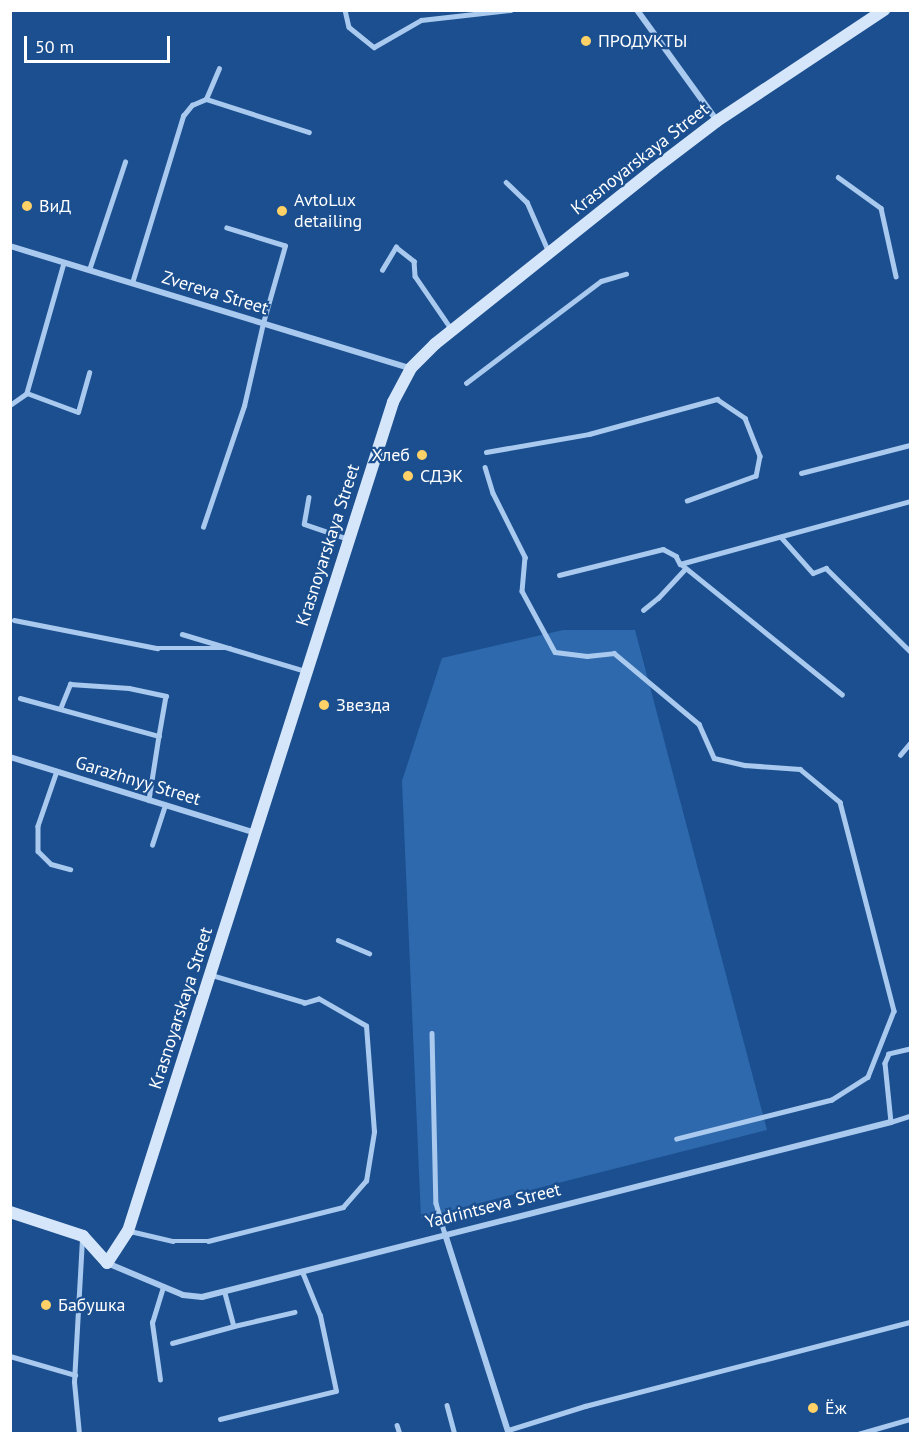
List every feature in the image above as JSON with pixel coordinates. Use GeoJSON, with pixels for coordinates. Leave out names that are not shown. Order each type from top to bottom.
{"type":"FeatureCollection","features":[{"type":"Feature","properties":{"kind":"street"},"geometry":{"type":"LineString","coordinates":[[637,10],[717,122]]}},
{"type":"Feature","properties":{"kind":"street","name":"Krasnoyarskaya Street"},"geometry":{"type":"LineString","coordinates":[[107,1263],[128,1231],[348,538],[393,402],[411,368],[452,330],[549,252],[717,122],[884,10]]}},
{"type":"Feature","properties":{"kind":"street","name":"Zvereva Street"},"geometry":{"type":"LineString","coordinates":[[10,246],[411,368]]}},
{"type":"Feature","properties":{"kind":"street","name":"Garazhnyy Street"},"geometry":{"type":"LineString","coordinates":[[10,757],[256,833]]}},
{"type":"Feature","properties":{"kind":"street","name":"Yadrintseva Street"},"geometry":{"type":"LineString","coordinates":[[107,1263],[163,1287],[192,1296],[225,1293],[445,1234],[891,1122]]}},
{"type":"Feature","properties":{"kind":"street"},"geometry":{"type":"LineString","coordinates":[[10,1212],[82,1236],[107,1263]]}},
{"type":"Feature","properties":{"kind":"street"},"geometry":{"type":"LineString","coordinates":[[445,1234],[508,1432]]}},
{"type":"Feature","properties":{"kind":"lane"},"geometry":{"type":"LineString","coordinates":[[345,10],[349,27],[374,47],[421,20],[510,10]]}},
{"type":"Feature","properties":{"kind":"lane"},"geometry":{"type":"LineString","coordinates":[[206,99],[219,69]]}},
{"type":"Feature","properties":{"kind":"lane"},"geometry":{"type":"LineString","coordinates":[[132,283],[183,116],[192,105],[206,99],[309,132]]}},
{"type":"Feature","properties":{"kind":"lane"},"geometry":{"type":"LineString","coordinates":[[89,270],[126,162]]}},
{"type":"Feature","properties":{"kind":"lane"},"geometry":{"type":"LineString","coordinates":[[838,177],[881,208],[896,276]]}},
{"type":"Feature","properties":{"kind":"lane"},"geometry":{"type":"LineString","coordinates":[[506,182],[527,202],[549,252]]}},
{"type":"Feature","properties":{"kind":"lane"},"geometry":{"type":"LineString","coordinates":[[203,527],[244,406],[263,323],[285,246],[227,228]]}},
{"type":"Feature","properties":{"kind":"lane"},"geometry":{"type":"LineString","coordinates":[[382,270],[396,247],[414,261],[415,276],[452,330]]}},
{"type":"Feature","properties":{"kind":"lane"},"geometry":{"type":"LineString","coordinates":[[10,405],[27,393],[64,262]]}},
{"type":"Feature","properties":{"kind":"lane"},"geometry":{"type":"LineString","coordinates":[[466,383],[601,281],[626,274]]}},
{"type":"Feature","properties":{"kind":"lane"},"geometry":{"type":"LineString","coordinates":[[27,393],[78,412],[88,374]]}},
{"type":"Feature","properties":{"kind":"lane"},"geometry":{"type":"LineString","coordinates":[[486,452],[589,434],[717,399],[745,417],[760,456],[756,476],[687,501]]}},
{"type":"Feature","properties":{"kind":"lane"},"geometry":{"type":"LineString","coordinates":[[801,473],[910,446]]}},
{"type":"Feature","properties":{"kind":"lane"},"geometry":{"type":"LineString","coordinates":[[485,467],[493,493],[525,556],[522,591],[555,652],[587,656],[614,653],[699,724],[714,758],[745,765],[801,769],[840,802],[894,1011],[868,1077],[832,1100],[677,1139]]}},
{"type":"Feature","properties":{"kind":"lane"},"geometry":{"type":"LineString","coordinates":[[309,497],[304,524],[348,538]]}},
{"type":"Feature","properties":{"kind":"lane"},"geometry":{"type":"LineString","coordinates":[[680,564],[910,501]]}},
{"type":"Feature","properties":{"kind":"lane"},"geometry":{"type":"LineString","coordinates":[[781,537],[813,573],[826,568],[910,651]]}},
{"type":"Feature","properties":{"kind":"lane"},"geometry":{"type":"LineString","coordinates":[[559,575],[663,549],[676,556],[685,569],[842,694]]}},
{"type":"Feature","properties":{"kind":"lane"},"geometry":{"type":"LineString","coordinates":[[643,610],[658,598],[685,569]]}},
{"type":"Feature","properties":{"kind":"lane"},"geometry":{"type":"LineString","coordinates":[[14,620],[157,648],[230,648]]}},
{"type":"Feature","properties":{"kind":"lane"},"geometry":{"type":"LineString","coordinates":[[183,634],[305,671]]}},
{"type":"Feature","properties":{"kind":"lane"},"geometry":{"type":"LineString","coordinates":[[60,709],[70,684],[129,688],[166,696],[149,800]]}},
{"type":"Feature","properties":{"kind":"lane"},"geometry":{"type":"LineString","coordinates":[[20,698],[159,736]]}},
{"type":"Feature","properties":{"kind":"lane"},"geometry":{"type":"LineString","coordinates":[[900,754],[910,743]]}},
{"type":"Feature","properties":{"kind":"lane"},"geometry":{"type":"LineString","coordinates":[[57,771],[38,826],[38,851],[51,864],[70,869]]}},
{"type":"Feature","properties":{"kind":"lane"},"geometry":{"type":"LineString","coordinates":[[152,845],[165,805]]}},
{"type":"Feature","properties":{"kind":"lane"},"geometry":{"type":"LineString","coordinates":[[338,940],[369,953]]}},
{"type":"Feature","properties":{"kind":"lane"},"geometry":{"type":"LineString","coordinates":[[128,1231],[173,1241],[208,1241],[343,1207],[366,1181],[374,1132],[366,1026],[319,999],[305,1003],[210,975]]}},
{"type":"Feature","properties":{"kind":"lane"},"geometry":{"type":"LineString","coordinates":[[432,1033],[436,1203],[445,1234]]}},
{"type":"Feature","properties":{"kind":"lane"},"geometry":{"type":"LineString","coordinates":[[910,1049],[889,1054],[885,1063],[891,1122],[910,1116]]}},
{"type":"Feature","properties":{"kind":"lane"},"geometry":{"type":"LineString","coordinates":[[79,1434],[75,1375],[82,1236]]}},
{"type":"Feature","properties":{"kind":"lane"},"geometry":{"type":"LineString","coordinates":[[220,1419],[336,1391],[320,1316],[302,1272]]}},
{"type":"Feature","properties":{"kind":"lane"},"geometry":{"type":"LineString","coordinates":[[160,1380],[152,1323],[163,1287]]}},
{"type":"Feature","properties":{"kind":"lane"},"geometry":{"type":"LineString","coordinates":[[225,1293],[234,1326]]}},
{"type":"Feature","properties":{"kind":"lane"},"geometry":{"type":"LineString","coordinates":[[172,1343],[294,1312]]}},
{"type":"Feature","properties":{"kind":"lane"},"geometry":{"type":"LineString","coordinates":[[508,1432],[585,1406],[910,1322]]}},
{"type":"Feature","properties":{"kind":"lane"},"geometry":{"type":"LineString","coordinates":[[10,1356],[75,1375]]}},
{"type":"Feature","properties":{"kind":"lane"},"geometry":{"type":"LineString","coordinates":[[447,1405],[455,1434]]}},
{"type":"Feature","properties":{"kind":"lane"},"geometry":{"type":"LineString","coordinates":[[858,1434],[910,1419]]}},
{"type":"Feature","properties":{"kind":"lane"},"geometry":{"type":"LineString","coordinates":[[397,1425],[400,1434]]}},
{"type":"Feature","properties":{"kind":"shaded area"},"geometry":{"type":"Polygon","coordinates":[[[563,630],[635,630],[767,1130],[421,1218],[402,781],[442,658],[563,630]]]}},
{"type":"Feature","properties":{"kind":"place","name":"ПРОДУКТЫ"},"geometry":{"type":"Point","coordinates":[586,41]}},
{"type":"Feature","properties":{"kind":"place","name":"ВиД"},"geometry":{"type":"Point","coordinates":[27,206]}},
{"type":"Feature","properties":{"kind":"place","name":"AvtoLux detailing"},"geometry":{"type":"Point","coordinates":[282,211]}},
{"type":"Feature","properties":{"kind":"place","name":"Хлеб"},"geometry":{"type":"Point","coordinates":[422,455]}},
{"type":"Feature","properties":{"kind":"place","name":"СДЭК"},"geometry":{"type":"Point","coordinates":[408,476]}},
{"type":"Feature","properties":{"kind":"place","name":"Звезда"},"geometry":{"type":"Point","coordinates":[324,705]}},
{"type":"Feature","properties":{"kind":"place","name":"Бабушка"},"geometry":{"type":"Point","coordinates":[46,1305]}},
{"type":"Feature","properties":{"kind":"place","name":"Ёж"},"geometry":{"type":"Point","coordinates":[813,1408]}}]}
